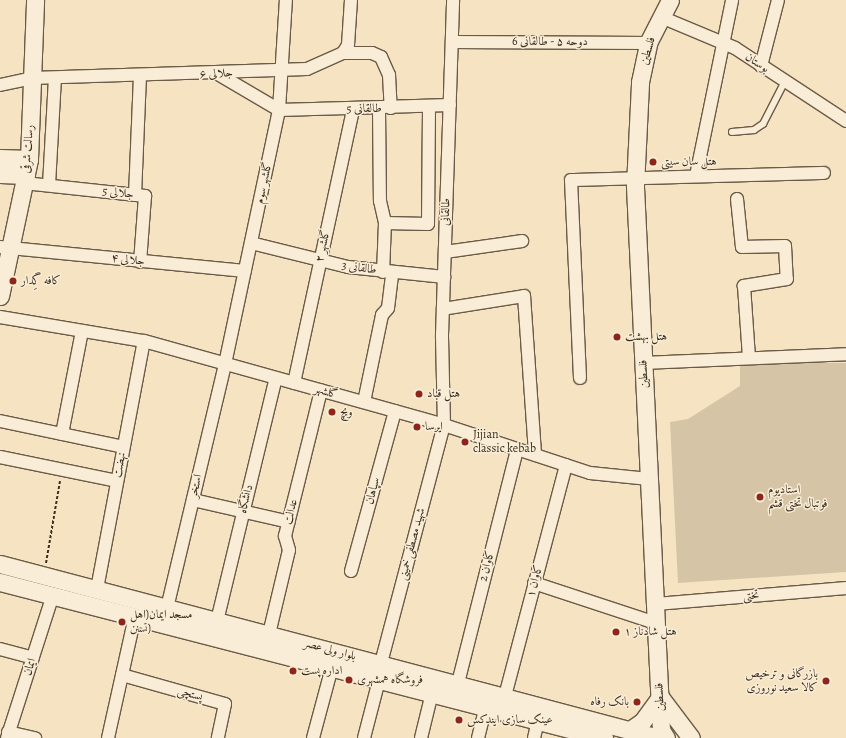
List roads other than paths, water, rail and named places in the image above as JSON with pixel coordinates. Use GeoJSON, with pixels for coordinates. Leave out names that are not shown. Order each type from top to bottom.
{"type":"FeatureCollection","features":[{"type":"Feature","properties":{"kind":"main road","name":"رسالت شرقی"},"geometry":{"type":"LineString","coordinates":[[0,296],[5,248],[26,172],[35,0]]}},
{"type":"Feature","properties":{"kind":"main road","name":"فلسطین"},"geometry":{"type":"LineString","coordinates":[[660,736],[656,604],[635,177],[640,82],[648,43],[670,0]]}},
{"type":"Feature","properties":{"kind":"main road"},"geometry":{"type":"LineString","coordinates":[[0,158],[26,172]]}},
{"type":"Feature","properties":{"kind":"main road"},"geometry":{"type":"LineString","coordinates":[[0,174],[26,172]]}},
{"type":"Feature","properties":{"kind":"main road","name":"بلوار ولی عصر"},"geometry":{"type":"LineString","coordinates":[[0,564],[269,634],[380,671],[432,693],[595,737]]}},
{"type":"Feature","properties":{"kind":"main road","name":"بلوار ولی عصر"},"geometry":{"type":"LineString","coordinates":[[0,582],[332,667],[380,671],[458,683],[630,730],[660,736]]}},
{"type":"Feature","properties":{"kind":"main road"},"geometry":{"type":"LineString","coordinates":[[630,730],[642,722],[660,697],[691,738]]}},
{"type":"Feature","properties":{"kind":"street","name":"گلشهر سوم"},"geometry":{"type":"LineString","coordinates":[[225,364],[278,110],[286,0]]}},
{"type":"Feature","properties":{"kind":"street"},"geometry":{"type":"LineString","coordinates":[[343,53],[348,45],[351,0]]}},
{"type":"Feature","properties":{"kind":"street","name":"طالقانی"},"geometry":{"type":"LineString","coordinates":[[444,425],[443,309],[453,0]]}},
{"type":"Feature","properties":{"kind":"street"},"geometry":{"type":"LineString","coordinates":[[696,176],[732,0]]}},
{"type":"Feature","properties":{"kind":"street"},"geometry":{"type":"LineString","coordinates":[[761,66],[778,0]]}},
{"type":"Feature","properties":{"kind":"street","name":"بوستان"},"geometry":{"type":"LineString","coordinates":[[661,16],[723,44],[785,81],[846,121]]}},
{"type":"Feature","properties":{"kind":"street","name":"دوحه ۵ - طالقانی 6"},"geometry":{"type":"LineString","coordinates":[[452,42],[648,43]]}},
{"type":"Feature","properties":{"kind":"street","name":"جلالی ۶"},"geometry":{"type":"LineString","coordinates":[[0,85],[32,78],[140,77],[307,69],[343,53]]}},
{"type":"Feature","properties":{"kind":"street"},"geometry":{"type":"LineString","coordinates":[[343,53],[372,53],[380,57],[389,75],[385,109],[380,201],[385,222],[388,308],[382,315],[364,402]]}},
{"type":"Feature","properties":{"kind":"street"},"geometry":{"type":"LineString","coordinates":[[218,74],[278,110]]}},
{"type":"Feature","properties":{"kind":"street"},"geometry":{"type":"LineString","coordinates":[[136,195],[140,77]]}},
{"type":"Feature","properties":{"kind":"street"},"geometry":{"type":"LineString","coordinates":[[49,185],[55,78]]}},
{"type":"Feature","properties":{"kind":"street","name":"طالقانی 5"},"geometry":{"type":"LineString","coordinates":[[278,110],[385,109],[450,105]]}},
{"type":"Feature","properties":{"kind":"street"},"geometry":{"type":"LineString","coordinates":[[385,222],[428,224],[429,107]]}},
{"type":"Feature","properties":{"kind":"street","name":"گلشهر ۲"},"geometry":{"type":"LineString","coordinates":[[294,383],[353,109]]}},
{"type":"Feature","properties":{"kind":"street","name":"جلالی 5"},"geometry":{"type":"LineString","coordinates":[[26,172],[49,185],[145,196],[140,262]]}},
{"type":"Feature","properties":{"kind":"street"},"geometry":{"type":"LineString","coordinates":[[580,378],[571,180],[635,177],[824,173]]}},
{"type":"Feature","properties":{"kind":"street"},"geometry":{"type":"LineString","coordinates":[[737,199],[742,247],[786,246],[787,279],[744,286],[749,358]]}},
{"type":"Feature","properties":{"kind":"street"},"geometry":{"type":"LineString","coordinates":[[445,252],[522,242]]}},
{"type":"Feature","properties":{"kind":"street","name":"طالقانی 3"},"geometry":{"type":"LineString","coordinates":[[251,243],[320,262],[387,273],[444,277]]}},
{"type":"Feature","properties":{"kind":"street","name":"جلالی ۴"},"geometry":{"type":"LineString","coordinates":[[5,248],[245,271]]}},
{"type":"Feature","properties":{"kind":"street"},"geometry":{"type":"LineString","coordinates":[[443,309],[524,296],[535,455]]}},
{"type":"Feature","properties":{"kind":"street","name":"گلشهر"},"geometry":{"type":"LineString","coordinates":[[0,317],[144,341],[444,425],[590,473],[649,480]]}},
{"type":"Feature","properties":{"kind":"street"},"geometry":{"type":"LineString","coordinates":[[62,434],[82,331]]}},
{"type":"Feature","properties":{"kind":"street","name":"نهضت"},"geometry":{"type":"LineString","coordinates":[[96,589],[144,341]]}},
{"type":"Feature","properties":{"kind":"street"},"geometry":{"type":"LineString","coordinates":[[643,363],[846,354]]}},
{"type":"Feature","properties":{"kind":"street","name":"استخر"},"geometry":{"type":"LineString","coordinates":[[167,608],[225,364]]}},
{"type":"Feature","properties":{"kind":"street","name":"دانشگاه"},"geometry":{"type":"LineString","coordinates":[[217,621],[276,378]]}},
{"type":"Feature","properties":{"kind":"street","name":"عدالت"},"geometry":{"type":"LineString","coordinates":[[269,634],[289,550],[285,536],[321,390]]}},
{"type":"Feature","properties":{"kind":"street","name":"سپاهان"},"geometry":{"type":"LineString","coordinates":[[351,571],[395,411]]}},
{"type":"Feature","properties":{"kind":"street"},"geometry":{"type":"LineString","coordinates":[[0,421],[124,447]]}},
{"type":"Feature","properties":{"kind":"street","name":"شهید مصطفی خمینی"},"geometry":{"type":"LineString","coordinates":[[364,738],[444,425]]}},
{"type":"Feature","properties":{"kind":"street","name":"کاوان 2"},"geometry":{"type":"LineString","coordinates":[[458,683],[517,449]]}},
{"type":"Feature","properties":{"kind":"street"},"geometry":{"type":"LineString","coordinates":[[0,456],[117,481]]}},
{"type":"Feature","properties":{"kind":"street","name":"کاوان ۱"},"geometry":{"type":"LineString","coordinates":[[505,696],[566,465]]}},
{"type":"Feature","properties":{"kind":"street"},"geometry":{"type":"LineString","coordinates":[[192,500],[289,522]]}},
{"type":"Feature","properties":{"kind":"street"},"geometry":{"type":"LineString","coordinates":[[534,583],[656,623]]}},
{"type":"Feature","properties":{"kind":"street","name":"تختی"},"geometry":{"type":"LineString","coordinates":[[656,604],[846,588]]}},
{"type":"Feature","properties":{"kind":"street","name":"ایمان"},"geometry":{"type":"LineString","coordinates":[[8,735],[53,595]]}},
{"type":"Feature","properties":{"kind":"street"},"geometry":{"type":"LineString","coordinates":[[108,738],[135,616]]}},
{"type":"Feature","properties":{"kind":"street"},"geometry":{"type":"LineString","coordinates":[[0,649],[33,658]]}},
{"type":"Feature","properties":{"kind":"street"},"geometry":{"type":"LineString","coordinates":[[313,738],[332,667]]}},
{"type":"Feature","properties":{"kind":"street","name":"پستچی"},"geometry":{"type":"LineString","coordinates":[[122,675],[224,704],[218,738]]}},
{"type":"Feature","properties":{"kind":"street"},"geometry":{"type":"LineString","coordinates":[[422,738],[432,693]]}},
{"type":"Feature","properties":{"kind":"street"},"geometry":{"type":"LineString","coordinates":[[478,738],[486,707]]}},
{"type":"Feature","properties":{"kind":"street"},"geometry":{"type":"LineString","coordinates":[[534,738],[538,721]]}},
{"type":"Feature","properties":{"kind":"street"},"geometry":{"type":"LineString","coordinates":[[8,735],[35,738]]}},
{"type":"Feature","properties":{"kind":"lane"},"geometry":{"type":"LineString","coordinates":[[732,132],[754,130],[763,124],[785,81]]}},
{"type":"Feature","properties":{"kind":"place","name":"هتل سان سیتی"},"geometry":{"type":"Point","coordinates":[653,162]}},
{"type":"Feature","properties":{"kind":"place","name":"کافه گِدار"},"geometry":{"type":"Point","coordinates":[13,281]}},
{"type":"Feature","properties":{"kind":"place","name":"هتل بهشت"},"geometry":{"type":"Point","coordinates":[617,337]}},
{"type":"Feature","properties":{"kind":"place","name":"هتل قباد"},"geometry":{"type":"Point","coordinates":[419,394]}},
{"type":"Feature","properties":{"kind":"place","name":"ویچ"},"geometry":{"type":"Point","coordinates":[332,412]}},
{"type":"Feature","properties":{"kind":"place","name":"ایرسا"},"geometry":{"type":"Point","coordinates":[417,427]}},
{"type":"Feature","properties":{"kind":"place","name":"Jijian classic kebab"},"geometry":{"type":"Point","coordinates":[465,442]}},
{"type":"Feature","properties":{"kind":"place","name":"استادیوم فوتبال تختی قشم"},"geometry":{"type":"Point","coordinates":[760,497]}},
{"type":"Feature","properties":{"kind":"place","name":"مسجد ایمان(اهل تسنن)"},"geometry":{"type":"Point","coordinates":[122,622]}},
{"type":"Feature","properties":{"kind":"place","name":"هتل شادناز ۱"},"geometry":{"type":"Point","coordinates":[616,632]}},
{"type":"Feature","properties":{"kind":"place","name":"اداره پست"},"geometry":{"type":"Point","coordinates":[293,671]}},
{"type":"Feature","properties":{"kind":"place","name":"فروشگاه همشهری"},"geometry":{"type":"Point","coordinates":[349,680]}},
{"type":"Feature","properties":{"kind":"place","name":"بازرگانی و ترخیص کالا سعید نوروزی"},"geometry":{"type":"Point","coordinates":[826,681]}},
{"type":"Feature","properties":{"kind":"place","name":"بانک رفاه"},"geometry":{"type":"Point","coordinates":[637,702]}},
{"type":"Feature","properties":{"kind":"place","name":"عینک سازی ایندکس"},"geometry":{"type":"Point","coordinates":[459,720]}}]}
